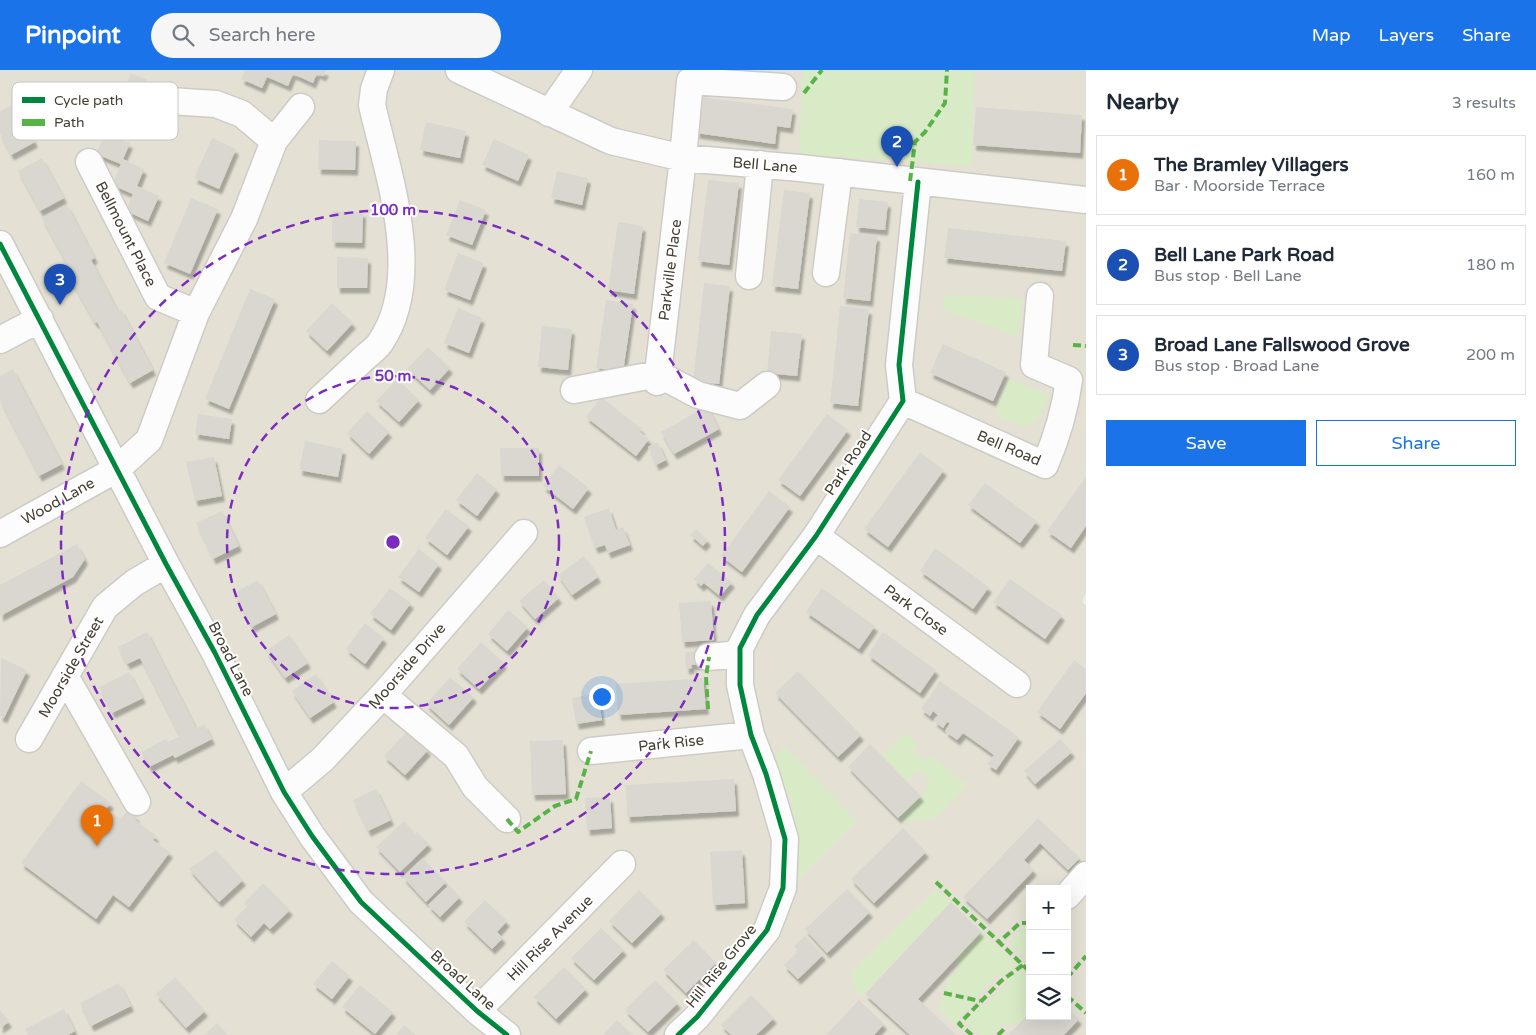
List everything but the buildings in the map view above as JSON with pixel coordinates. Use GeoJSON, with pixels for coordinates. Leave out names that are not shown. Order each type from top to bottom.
{"type":"FeatureCollection","features":[{"type":"Feature","properties":{"kind":"street"},"geometry":{"type":"LineString","coordinates":[[318,400],[379,345],[391,326],[397,306],[402,266],[398,211],[372,105],[374,89],[381,70]]}},
{"type":"Feature","properties":{"kind":"street","name":"Bell Lane"},"geometry":{"type":"LineString","coordinates":[[459,70],[611,141],[683,158],[839,172],[1086,200]]}},
{"type":"Feature","properties":{"kind":"street"},"geometry":{"type":"LineString","coordinates":[[549,113],[578,70]]}},
{"type":"Feature","properties":{"kind":"street","name":"Parkville Place"},"geometry":{"type":"LineString","coordinates":[[658,378],[690,81],[783,87]]}},
{"type":"Feature","properties":{"kind":"street"},"geometry":{"type":"LineString","coordinates":[[178,102],[216,104],[242,114],[274,141]]}},
{"type":"Feature","properties":{"kind":"street"},"geometry":{"type":"LineString","coordinates":[[117,469],[149,440],[196,313],[244,219],[274,141],[301,107]]}},
{"type":"Feature","properties":{"kind":"street","name":"Bellmount Place"},"geometry":{"type":"LineString","coordinates":[[89,162],[158,297],[196,313]]}},
{"type":"Feature","properties":{"kind":"street"},"geometry":{"type":"LineString","coordinates":[[749,276],[760,164]]}},
{"type":"Feature","properties":{"kind":"street"},"geometry":{"type":"LineString","coordinates":[[826,273],[839,172]]}},
{"type":"Feature","properties":{"kind":"street"},"geometry":{"type":"LineString","coordinates":[[903,401],[899,365],[918,182]]}},
{"type":"Feature","properties":{"kind":"street","name":"Broad Lane"},"geometry":{"type":"LineString","coordinates":[[0,244],[166,564],[215,653],[284,792],[312,836],[361,902],[477,1011],[507,1035]]}},
{"type":"Feature","properties":{"kind":"street","name":"Bell Road"},"geometry":{"type":"LineString","coordinates":[[903,401],[1046,465],[1066,405],[1069,380],[1034,366],[1040,296]]}},
{"type":"Feature","properties":{"kind":"street"},"geometry":{"type":"LineString","coordinates":[[0,340],[40,319]]}},
{"type":"Feature","properties":{"kind":"street"},"geometry":{"type":"LineString","coordinates":[[574,390],[658,378],[698,395],[740,406],[767,385]]}},
{"type":"Feature","properties":{"kind":"street","name":"Park Road"},"geometry":{"type":"LineString","coordinates":[[751,735],[740,685],[740,648],[758,615],[816,536],[903,401]]}},
{"type":"Feature","properties":{"kind":"street","name":"Wood Lane"},"geometry":{"type":"LineString","coordinates":[[0,534],[117,469]]}},
{"type":"Feature","properties":{"kind":"street","name":"Moorside Drive"},"geometry":{"type":"LineString","coordinates":[[284,792],[323,759],[383,695],[524,533]]}},
{"type":"Feature","properties":{"kind":"street","name":"Park Close"},"geometry":{"type":"LineString","coordinates":[[816,536],[1017,684]]}},
{"type":"Feature","properties":{"kind":"street","name":"Moorside Street"},"geometry":{"type":"LineString","coordinates":[[29,739],[105,607],[134,583],[166,564]]}},
{"type":"Feature","properties":{"kind":"street"},"geometry":{"type":"LineString","coordinates":[[708,657],[740,654]]}},
{"type":"Feature","properties":{"kind":"street"},"geometry":{"type":"LineString","coordinates":[[65,676],[137,802]]}},
{"type":"Feature","properties":{"kind":"street"},"geometry":{"type":"LineString","coordinates":[[383,695],[456,756],[475,787],[507,819]]}},
{"type":"Feature","properties":{"kind":"street","name":"Park Rise"},"geometry":{"type":"LineString","coordinates":[[591,751],[751,735]]}},
{"type":"Feature","properties":{"kind":"street","name":"Hill Rise Grove"},"geometry":{"type":"LineString","coordinates":[[678,1035],[697,1017],[766,930],[783,888],[785,839],[766,774],[751,735]]}},
{"type":"Feature","properties":{"kind":"street","name":"Hill Rise Avenue"},"geometry":{"type":"LineString","coordinates":[[477,1011],[622,864]]}},
{"type":"Feature","properties":{"kind":"street"},"geometry":{"type":"LineString","coordinates":[[1071,892],[1086,875]]}},
{"type":"Feature","properties":{"kind":"shaded area"},"geometry":{"type":"Polygon","coordinates":[[[0,70],[1086,70],[1086,593],[1082,602],[1086,605],[1086,1035],[0,1035],[0,70]]]}},
{"type":"Feature","properties":{"kind":"green space"},"geometry":{"type":"Polygon","coordinates":[[[802,70],[974,70],[971,166],[800,154],[802,70]]]}},
{"type":"Feature","properties":{"kind":"green space"},"geometry":{"type":"Polygon","coordinates":[[[945,295],[1023,298],[1018,337],[942,309],[945,295]]]}},
{"type":"Feature","properties":{"kind":"green space"},"geometry":{"type":"Polygon","coordinates":[[[1009,379],[1049,395],[1040,416],[1032,424],[1019,425],[1010,422],[1001,418],[995,410],[1009,379]]]}},
{"type":"Feature","properties":{"kind":"green space"},"geometry":{"type":"Polygon","coordinates":[[[905,733],[918,745],[913,751],[926,762],[931,756],[967,785],[934,819],[907,822],[898,818],[921,796],[931,782],[919,770],[907,782],[882,756],[905,733]]]}},
{"type":"Feature","properties":{"kind":"green space"},"geometry":{"type":"Polygon","coordinates":[[[784,746],[857,821],[797,881],[796,826],[788,793],[778,771],[775,757],[784,746]]]}},
{"type":"Feature","properties":{"kind":"green space"},"geometry":{"type":"Polygon","coordinates":[[[937,889],[951,902],[862,997],[854,988],[852,971],[937,889]]]}},
{"type":"Feature","properties":{"kind":"green space"},"geometry":{"type":"Polygon","coordinates":[[[1025,926],[1026,958],[1010,944],[1025,926]]]}},
{"type":"Feature","properties":{"kind":"green space"},"geometry":{"type":"Polygon","coordinates":[[[981,932],[1018,965],[1000,977],[997,974],[976,997],[946,991],[947,981],[961,967],[955,959],[981,932]]]}},
{"type":"Feature","properties":{"kind":"green space"},"geometry":{"type":"Polygon","coordinates":[[[1021,969],[1026,973],[1026,1016],[1017,1026],[1013,1022],[1009,1025],[1005,1022],[992,1035],[979,1035],[965,1022],[976,1009],[982,1005],[985,1006],[1007,984],[1004,981],[1021,969]]]}},
{"type":"Feature","properties":{"kind":"green space"},"geometry":{"type":"Polygon","coordinates":[[[945,996],[976,1001],[954,1024],[936,1007],[945,996]]]}},
{"type":"Feature","properties":{"kind":"marked path"},"geometry":{"type":"LineString","coordinates":[[804,93],[822,70]]}},
{"type":"Feature","properties":{"kind":"marked path"},"geometry":{"type":"LineString","coordinates":[[910,181],[915,142],[925,132],[945,103],[947,70]]}},
{"type":"Feature","properties":{"kind":"marked path"},"geometry":{"type":"LineString","coordinates":[[1073,345],[1086,346]]}},
{"type":"Feature","properties":{"kind":"marked path"},"geometry":{"type":"LineString","coordinates":[[708,709],[706,677],[709,657]]}},
{"type":"Feature","properties":{"kind":"marked path"},"geometry":{"type":"LineString","coordinates":[[507,819],[518,832],[555,806],[576,799],[591,751]]}},
{"type":"Feature","properties":{"kind":"marked path"},"geometry":{"type":"LineString","coordinates":[[936,882],[999,942]]}},
{"type":"Feature","properties":{"kind":"marked path"},"geometry":{"type":"LineString","coordinates":[[1026,923],[1020,923],[999,942],[1026,968]]}},
{"type":"Feature","properties":{"kind":"marked path"},"geometry":{"type":"LineString","coordinates":[[1070,975],[1086,956]]}},
{"type":"Feature","properties":{"kind":"marked path"},"geometry":{"type":"LineString","coordinates":[[972,1035],[959,1024],[1001,981],[1023,965]]}},
{"type":"Feature","properties":{"kind":"marked path"},"geometry":{"type":"LineString","coordinates":[[944,993],[980,1001]]}},
{"type":"Feature","properties":{"kind":"marked path"},"geometry":{"type":"LineString","coordinates":[[1071,1000],[1086,1013]]}},
{"type":"Feature","properties":{"kind":"marked path"},"geometry":{"type":"LineString","coordinates":[[998,1035],[1006,1027]]}},
{"type":"Feature","properties":{"kind":"cycle path"},"geometry":{"type":"LineString","coordinates":[[678,1035],[697,1017],[767,930],[783,888],[785,839],[766,774],[751,735],[740,685],[740,648],[757,615],[816,536],[903,401],[899,365],[918,182]]}},
{"type":"Feature","properties":{"kind":"cycle path"},"geometry":{"type":"LineString","coordinates":[[0,244],[166,564],[215,653],[284,792],[312,836],[361,902],[477,1011],[507,1035]]}},
{"type":"Feature","properties":{"kind":"place","name":"Bell Lane Park Road"},"geometry":{"type":"Point","coordinates":[897,167]}},
{"type":"Feature","properties":{"kind":"place","name":"Broad Lane Fallswood Grove"},"geometry":{"type":"Point","coordinates":[60,305]}},
{"type":"Feature","properties":{"kind":"place","name":"The Bramley Villagers"},"geometry":{"type":"Point","coordinates":[97,846]}}]}
